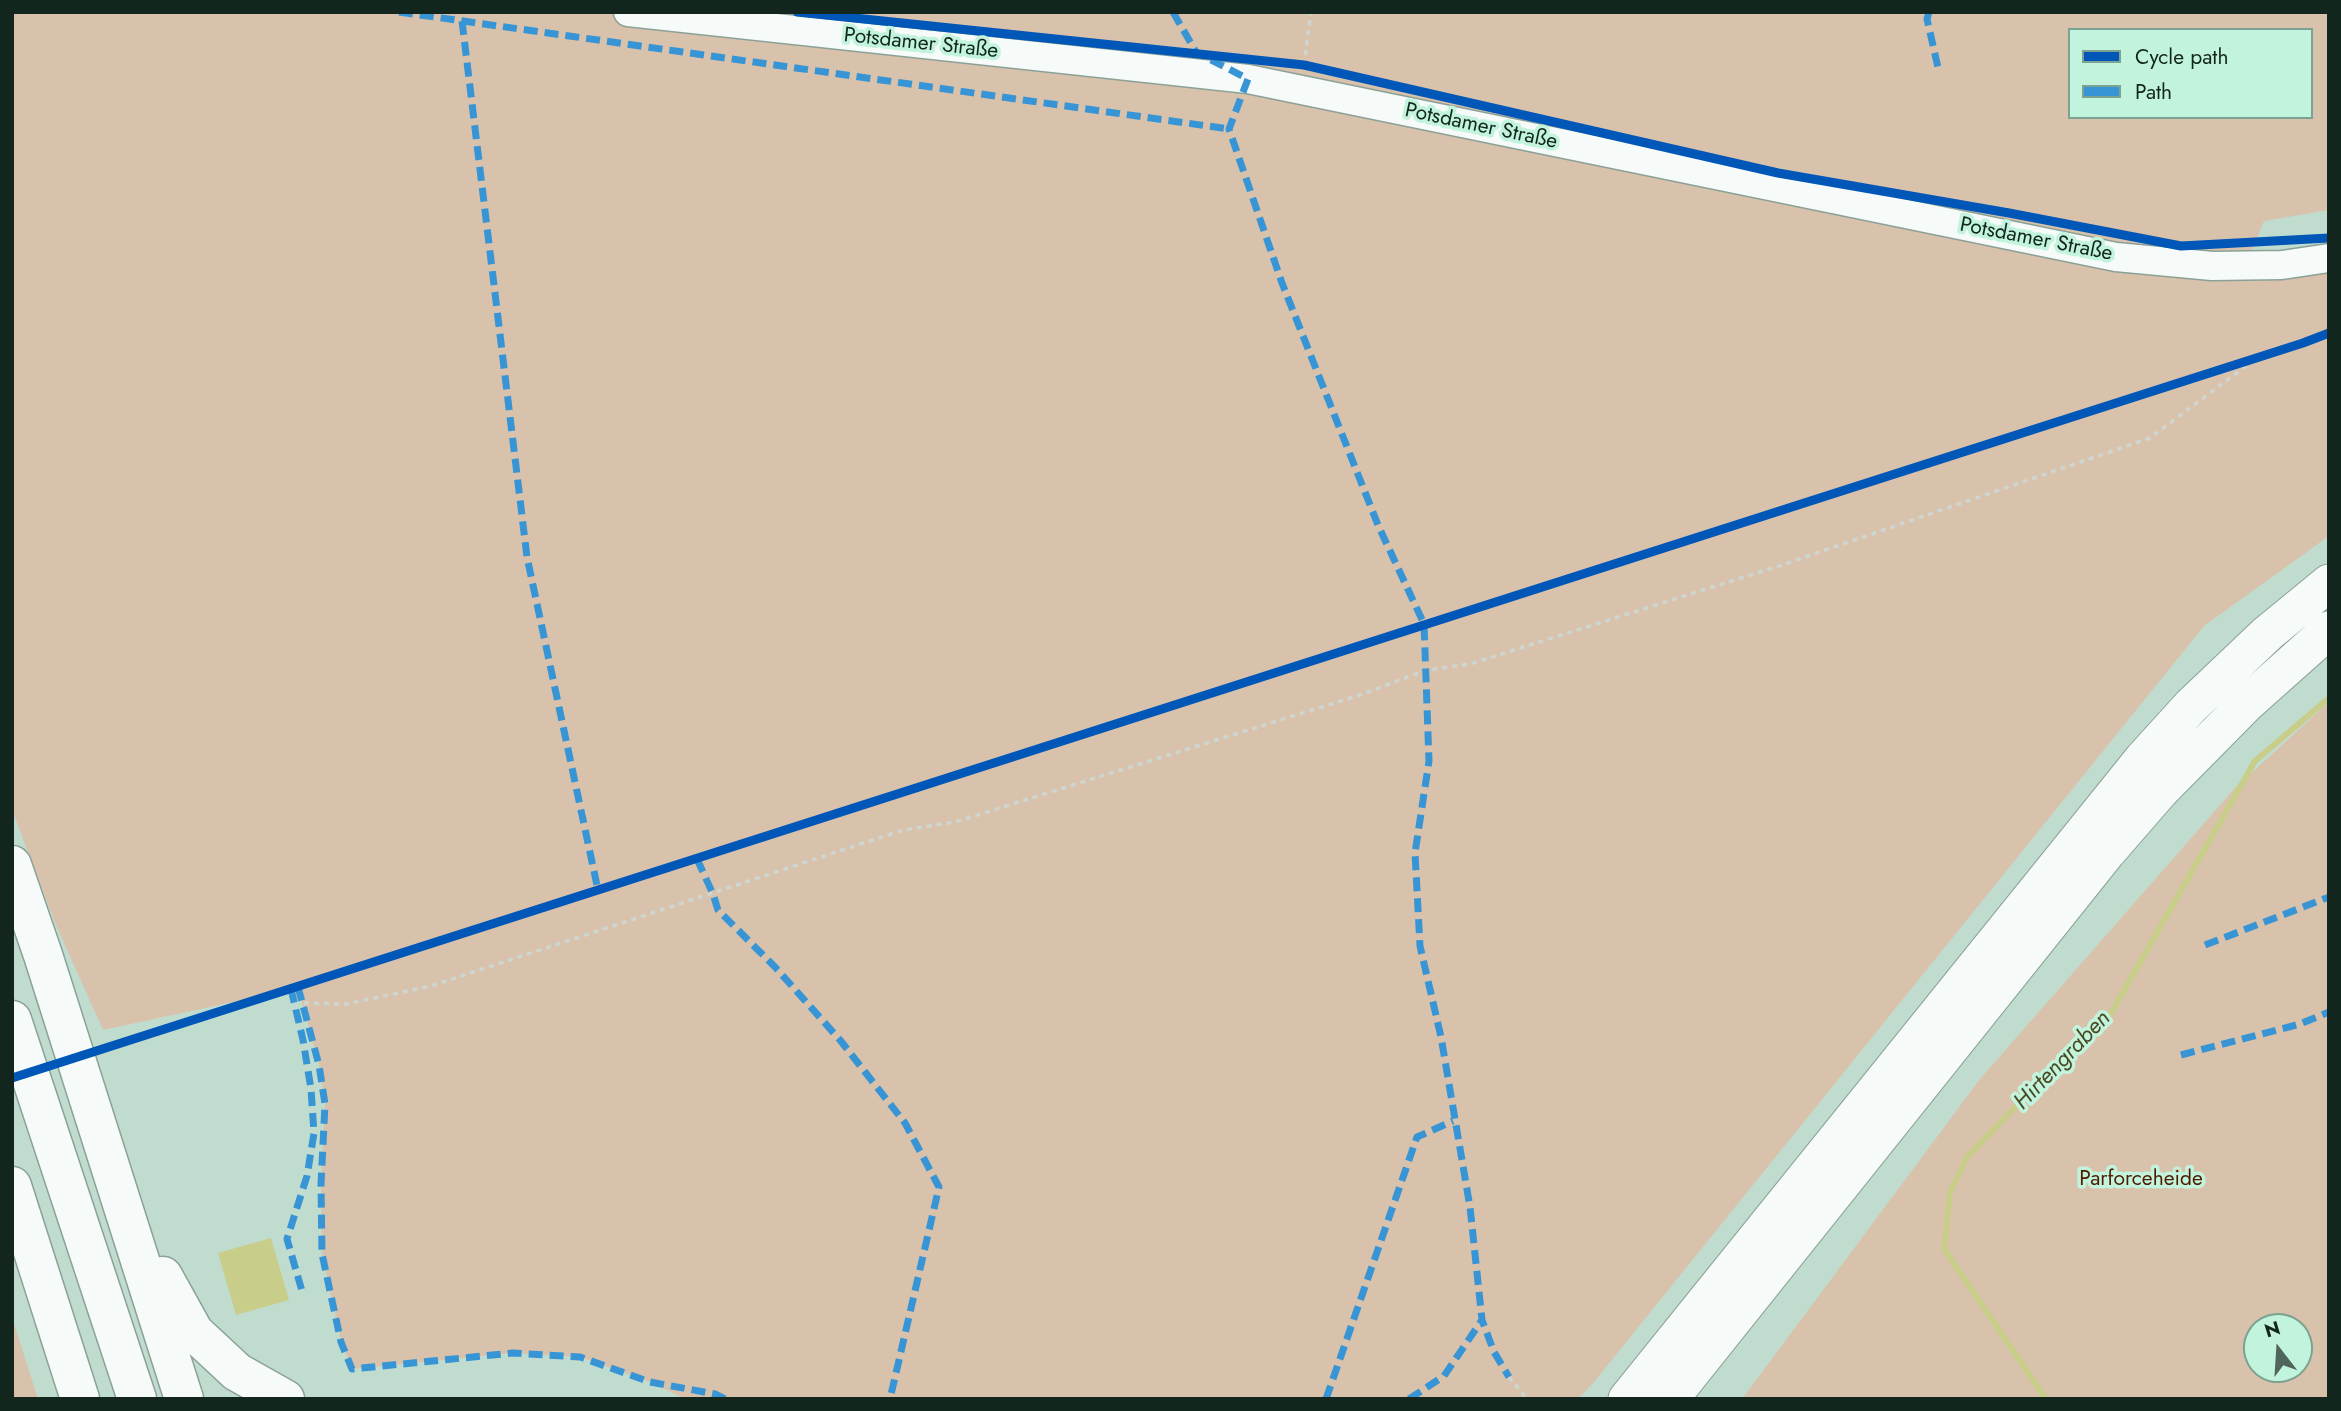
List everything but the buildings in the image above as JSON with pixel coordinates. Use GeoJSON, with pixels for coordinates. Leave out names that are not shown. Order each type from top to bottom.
{"type":"FeatureCollection","features":[{"type":"Feature","properties":{"kind":"highway"},"geometry":{"type":"LineString","coordinates":[[1627,1399],[2142,760],[2191,706],[2258,642],[2329,583]]}},
{"type":"Feature","properties":{"kind":"highway"},"geometry":{"type":"LineString","coordinates":[[1670,1399],[2116,842],[2160,791],[2246,704],[2329,630]]}},
{"type":"Feature","properties":{"kind":"highway"},"geometry":{"type":"LineString","coordinates":[[12,865],[184,1399]]}},
{"type":"Feature","properties":{"kind":"highway"},"geometry":{"type":"LineString","coordinates":[[12,1020],[137,1399]]}},
{"type":"Feature","properties":{"kind":"highway"},"geometry":{"type":"LineString","coordinates":[[12,1185],[80,1399]]}},
{"type":"Feature","properties":{"kind":"highway"},"geometry":{"type":"LineString","coordinates":[[123,1203],[194,1332],[237,1372],[285,1399]]}},
{"type":"Feature","properties":{"kind":"highway"},"geometry":{"type":"LineString","coordinates":[[66,1353],[67,1399]]}},
{"type":"Feature","properties":{"kind":"street","name":"Potsdamer Straße"},"geometry":{"type":"LineString","coordinates":[[628,12],[1248,79],[2116,257],[2212,265],[2282,265],[2329,258]]}},
{"type":"Feature","properties":{"kind":"path"},"geometry":{"type":"LineString","coordinates":[[1304,65],[1311,12]]}},
{"type":"Feature","properties":{"kind":"path"},"geometry":{"type":"LineString","coordinates":[[304,1003],[346,1004],[431,986],[904,830],[954,822],[1363,694],[1426,670],[1471,664],[1782,565],[2150,438],[2258,357]]}},
{"type":"Feature","properties":{"kind":"path"},"geometry":{"type":"LineString","coordinates":[[1508,1377],[1527,1399]]}},
{"type":"Feature","properties":{"kind":"green space"},"geometry":{"type":"Polygon","coordinates":[[[12,12],[2329,12],[2329,210],[2264,221],[2240,279],[2329,267],[2329,536],[2204,626],[1578,1399],[685,1399],[650,1382],[580,1357],[513,1353],[352,1369],[341,1342],[322,1254],[321,1184],[325,1104],[319,1065],[298,988],[103,1030],[56,925],[12,810],[12,12]]]}},
{"type":"Feature","properties":{"kind":"green space","name":"Parforceheide"},"geometry":{"type":"Polygon","coordinates":[[[2329,702],[2329,1399],[1742,1399],[1980,1079],[2235,788],[2329,702]]]}},
{"type":"Feature","properties":{"kind":"green space"},"geometry":{"type":"Polygon","coordinates":[[[12,1317],[38,1399],[12,1399],[12,1317]]]}},
{"type":"Feature","properties":{"kind":"shaded area"},"geometry":{"type":"Polygon","coordinates":[[[271,1238],[289,1300],[236,1315],[218,1253],[271,1238]]]}},
{"type":"Feature","properties":{"kind":"waterway","name":"Hirtengraben"},"geometry":{"type":"LineString","coordinates":[[2046,1399],[1944,1249],[1950,1192],[1967,1157],[2022,1100],[2106,1022],[2255,761],[2329,698]]}},
{"type":"Feature","properties":{"kind":"marked path"},"geometry":{"type":"LineString","coordinates":[[399,12],[1229,129]]}},
{"type":"Feature","properties":{"kind":"marked path"},"geometry":{"type":"LineString","coordinates":[[1173,12],[1196,52],[1248,79],[1229,129],[1282,283],[1378,525],[1424,624],[1429,761],[1415,853],[1420,946],[1441,1037],[1470,1207],[1482,1320],[1494,1352],[1509,1377]]}},
{"type":"Feature","properties":{"kind":"marked path"},"geometry":{"type":"LineString","coordinates":[[1929,12],[1927,19],[1939,72]]}},
{"type":"Feature","properties":{"kind":"marked path"},"geometry":{"type":"LineString","coordinates":[[462,21],[527,557],[598,890]]}},
{"type":"Feature","properties":{"kind":"marked path"},"geometry":{"type":"LineString","coordinates":[[697,859],[718,910],[775,967],[840,1040],[905,1123],[939,1187],[890,1399]]}},
{"type":"Feature","properties":{"kind":"marked path"},"geometry":{"type":"LineString","coordinates":[[2205,945],[2329,897]]}},
{"type":"Feature","properties":{"kind":"marked path"},"geometry":{"type":"LineString","coordinates":[[298,987],[319,1065],[325,1104],[321,1184],[322,1254],[341,1342],[352,1369],[513,1353],[580,1357],[650,1382],[715,1394],[725,1399]]}},
{"type":"Feature","properties":{"kind":"marked path"},"geometry":{"type":"LineString","coordinates":[[291,989],[311,1089],[314,1133],[307,1176],[287,1239],[302,1291]]}},
{"type":"Feature","properties":{"kind":"marked path"},"geometry":{"type":"LineString","coordinates":[[2181,1055],[2300,1024],[2329,1012]]}},
{"type":"Feature","properties":{"kind":"marked path"},"geometry":{"type":"LineString","coordinates":[[1326,1399],[1417,1137],[1453,1121]]}},
{"type":"Feature","properties":{"kind":"marked path"},"geometry":{"type":"LineString","coordinates":[[1409,1399],[1444,1376],[1482,1320]]}},
{"type":"Feature","properties":{"kind":"cycle path"},"geometry":{"type":"LineString","coordinates":[[797,12],[1304,65],[1778,173],[2181,246],[2329,238]]}},
{"type":"Feature","properties":{"kind":"cycle path"},"geometry":{"type":"LineString","coordinates":[[12,1078],[2329,333]]}}]}
